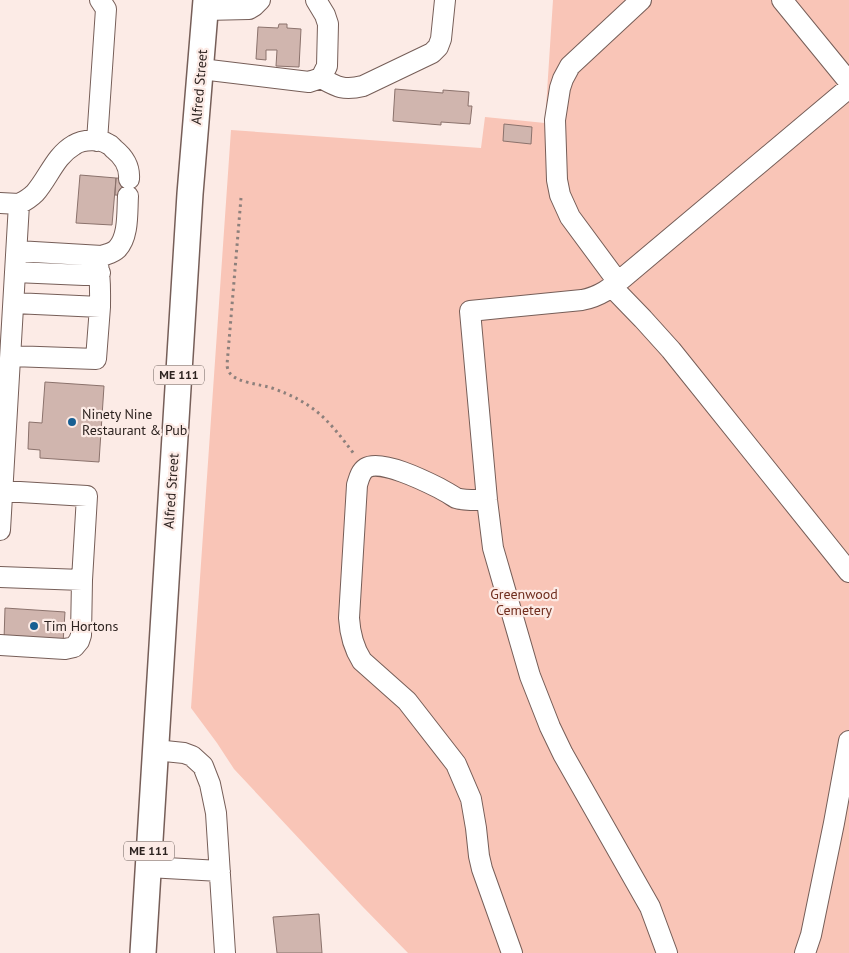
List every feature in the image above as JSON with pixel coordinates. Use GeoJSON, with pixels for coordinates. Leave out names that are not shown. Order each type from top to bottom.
{"type":"FeatureCollection","features":[{"type":"Feature","properties":{"kind":"main road","name":"Alfred Street"},"geometry":{"type":"LineString","coordinates":[[143,953],[190,194],[205,5]]}},
{"type":"Feature","properties":{"kind":"street"},"geometry":{"type":"LineString","coordinates":[[97,141],[106,8],[100,0]]}},
{"type":"Feature","properties":{"kind":"street"},"geometry":{"type":"LineString","coordinates":[[205,5],[249,9],[260,0]]}},
{"type":"Feature","properties":{"kind":"street"},"geometry":{"type":"LineString","coordinates":[[200,69],[309,82],[320,78],[327,66],[328,24],[316,0]]}},
{"type":"Feature","properties":{"kind":"street"},"geometry":{"type":"LineString","coordinates":[[320,78],[339,87],[351,89],[363,86],[432,53],[441,39],[444,0]]}},
{"type":"Feature","properties":{"kind":"street"},"geometry":{"type":"LineString","coordinates":[[641,0],[570,66],[563,79],[555,120],[557,180],[562,201],[570,217],[615,285],[671,350],[849,572]]}},
{"type":"Feature","properties":{"kind":"street"},"geometry":{"type":"LineString","coordinates":[[782,0],[849,82]]}},
{"type":"Feature","properties":{"kind":"street"},"geometry":{"type":"LineString","coordinates":[[667,953],[650,907],[563,754],[530,676],[493,548],[470,311],[582,300],[591,298],[615,285],[849,88]]}},
{"type":"Feature","properties":{"kind":"street"},"geometry":{"type":"LineString","coordinates":[[0,530],[15,272],[17,251],[10,204],[30,198],[56,161],[76,144],[85,141],[97,141],[109,144],[118,152],[128,166],[120,225],[115,242],[84,275],[15,272]]}},
{"type":"Feature","properties":{"kind":"street"},"geometry":{"type":"LineString","coordinates":[[17,251],[99,261]]}},
{"type":"Feature","properties":{"kind":"street"},"geometry":{"type":"LineString","coordinates":[[11,356],[96,359],[100,308],[99,261]]}},
{"type":"Feature","properties":{"kind":"street"},"geometry":{"type":"LineString","coordinates":[[14,303],[100,308]]}},
{"type":"Feature","properties":{"kind":"street"},"geometry":{"type":"LineString","coordinates":[[487,500],[470,501],[456,498],[402,472],[377,466],[365,469],[357,485],[349,618],[352,638],[362,661],[398,691],[413,707],[456,764],[471,799],[482,868],[512,953]]}},
{"type":"Feature","properties":{"kind":"street"},"geometry":{"type":"LineString","coordinates":[[0,645],[65,649],[74,647],[79,641],[87,496],[3,490]]}},
{"type":"Feature","properties":{"kind":"street"},"geometry":{"type":"LineString","coordinates":[[0,577],[82,580]]}},
{"type":"Feature","properties":{"kind":"street"},"geometry":{"type":"LineString","coordinates":[[805,953],[811,935],[849,741]]}},
{"type":"Feature","properties":{"kind":"street"},"geometry":{"type":"LineString","coordinates":[[155,750],[189,754],[196,758],[205,770],[214,800],[225,953]]}},
{"type":"Feature","properties":{"kind":"street"},"geometry":{"type":"LineString","coordinates":[[148,867],[220,871]]}},
{"type":"Feature","properties":{"kind":"path"},"geometry":{"type":"LineString","coordinates":[[240,198],[227,357],[228,370],[238,379],[293,396],[310,406],[335,428],[365,469]]}},
{"type":"Feature","properties":{"kind":"green space","name":"Greenwood Cemetery"},"geometry":{"type":"Polygon","coordinates":[[[553,0],[849,0],[849,953],[408,953],[234,769],[191,708],[231,130],[481,148],[485,117],[545,123],[553,0]]]}},
{"type":"Feature","properties":{"kind":"building"},"geometry":{"type":"Polygon","coordinates":[[[279,24],[287,24],[287,28],[301,29],[299,67],[276,66],[277,50],[266,50],[266,60],[256,59],[258,27],[278,28],[279,24]]]}},
{"type":"Feature","properties":{"kind":"building"},"geometry":{"type":"Polygon","coordinates":[[[395,89],[443,93],[443,90],[469,92],[468,106],[472,106],[470,124],[441,122],[441,125],[393,121],[395,89]]]}},
{"type":"Feature","properties":{"kind":"building"},"geometry":{"type":"Polygon","coordinates":[[[504,124],[532,127],[531,144],[503,141],[504,124]]]}},
{"type":"Feature","properties":{"kind":"building"},"geometry":{"type":"Polygon","coordinates":[[[80,175],[116,178],[112,225],[76,223],[80,175]]]}},
{"type":"Feature","properties":{"kind":"building"},"geometry":{"type":"Polygon","coordinates":[[[116,178],[135,179],[133,196],[115,195],[116,178]]]}},
{"type":"Feature","properties":{"kind":"building","name":"Ninety Nine Restaurant & Pub"},"geometry":{"type":"Polygon","coordinates":[[[45,382],[104,386],[99,462],[40,458],[40,450],[28,449],[29,422],[42,423],[45,382]]]}},
{"type":"Feature","properties":{"kind":"building","name":"Tim Hortons"},"geometry":{"type":"Polygon","coordinates":[[[5,608],[65,612],[63,643],[4,640],[5,608]]]}},
{"type":"Feature","properties":{"kind":"building"},"geometry":{"type":"Polygon","coordinates":[[[319,914],[322,953],[277,953],[273,917],[319,914]]]}},
{"type":"Feature","properties":{"kind":"place","name":"Ninety Nine Restaurant & Pub"},"geometry":{"type":"Point","coordinates":[72,422]}},
{"type":"Feature","properties":{"kind":"place","name":"Tim Hortons"},"geometry":{"type":"Point","coordinates":[34,626]}}]}
